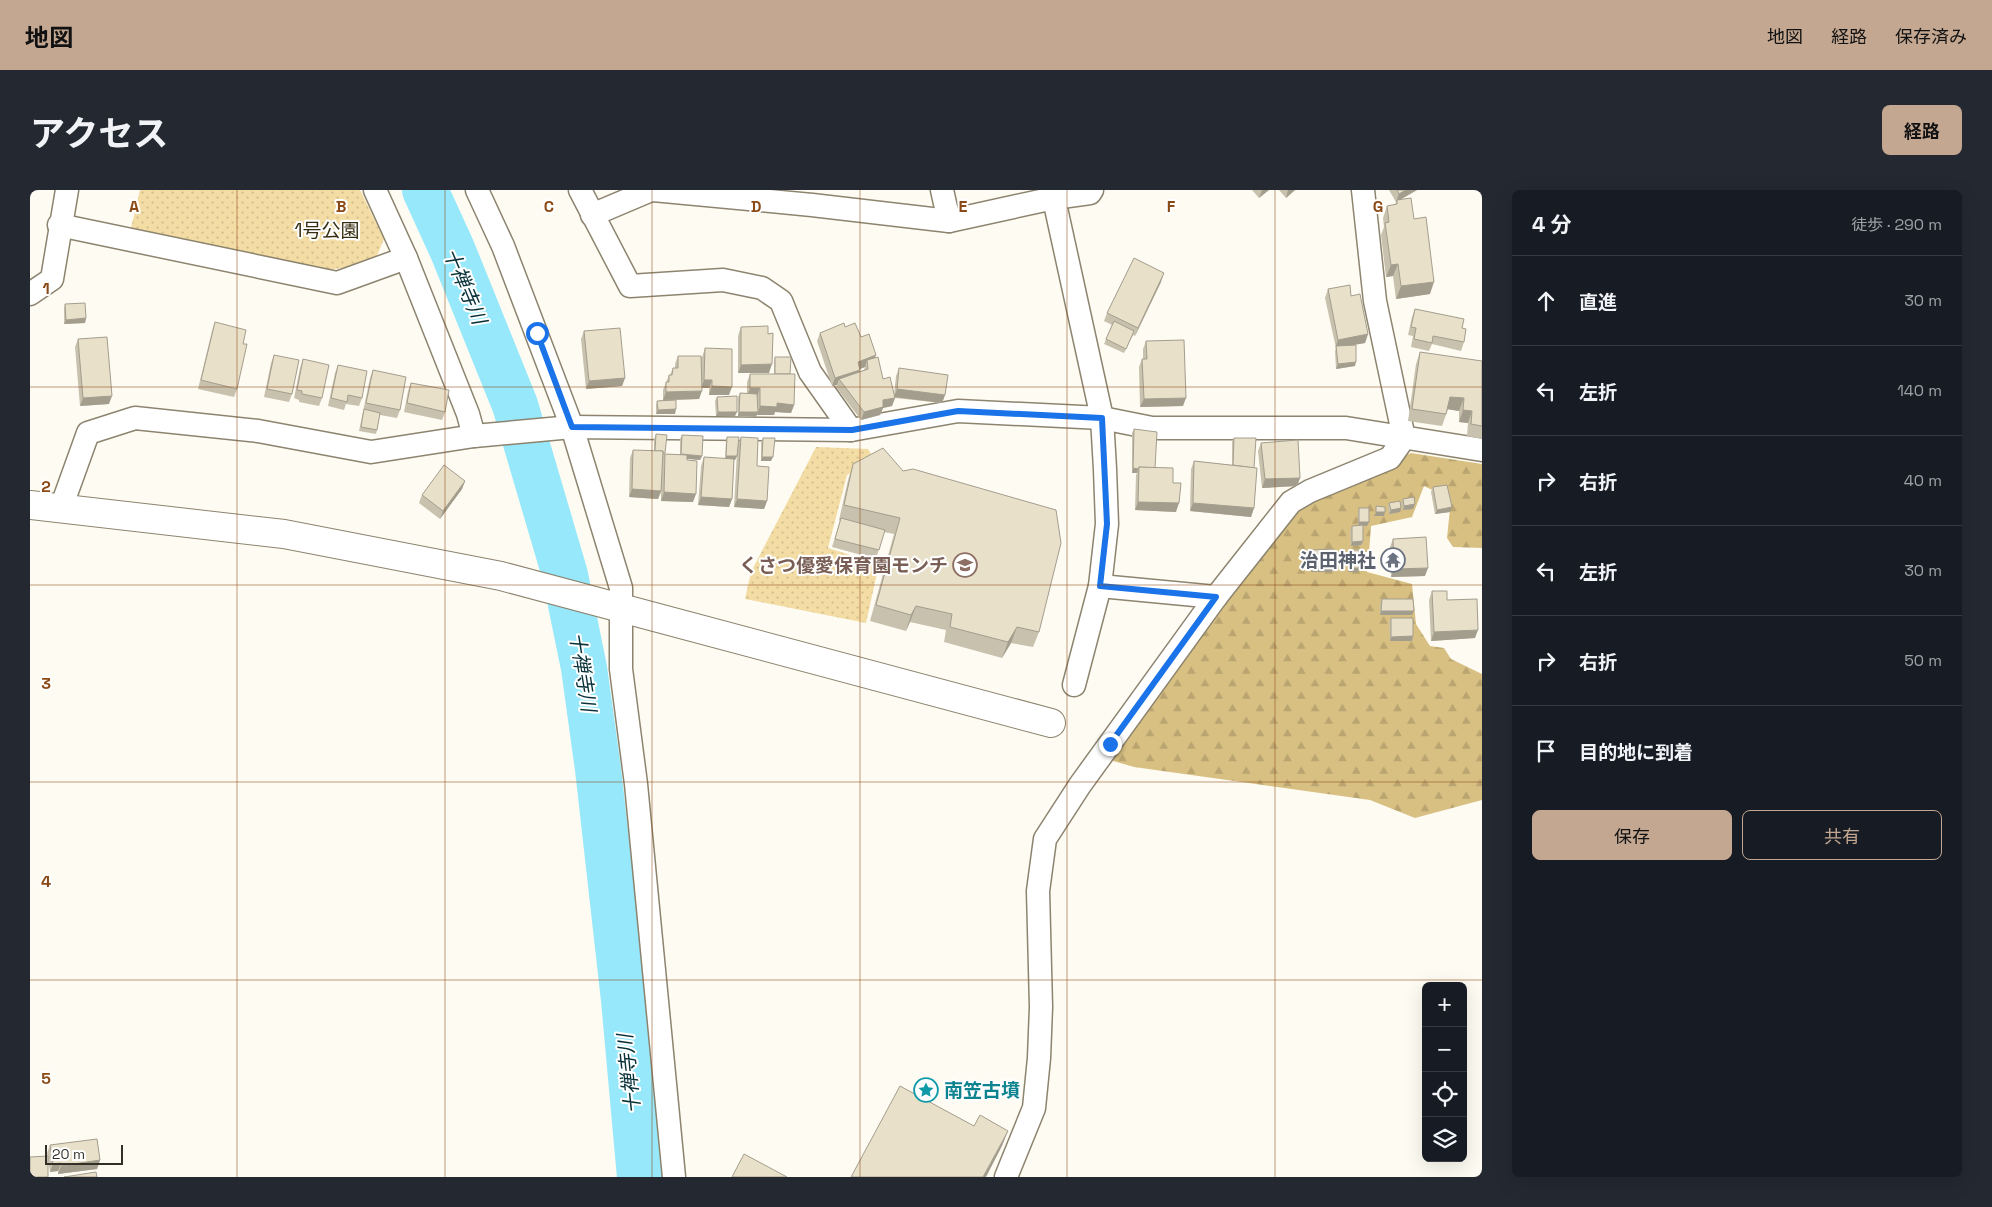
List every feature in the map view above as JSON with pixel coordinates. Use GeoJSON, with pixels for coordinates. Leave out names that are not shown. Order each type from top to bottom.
{"type":"FeatureCollection","features":[{"type":"Feature","properties":{"kind":"street"},"geometry":{"type":"LineString","coordinates":[[30,294],[52,279],[59,225],[67,190]]}},
{"type":"Feature","properties":{"kind":"street"},"geometry":{"type":"LineString","coordinates":[[375,190],[406,258],[468,414],[485,435]]}},
{"type":"Feature","properties":{"kind":"street"},"geometry":{"type":"LineString","coordinates":[[478,190],[503,246],[572,427],[622,588],[621,669],[636,784],[674,1177]]}},
{"type":"Feature","properties":{"kind":"street"},"geometry":{"type":"LineString","coordinates":[[580,190],[630,286],[723,280],[762,288],[781,301],[810,372],[852,430]]}},
{"type":"Feature","properties":{"kind":"street"},"geometry":{"type":"LineString","coordinates":[[592,215],[652,190],[949,221],[1053,194],[1090,193],[1092,190]]}},
{"type":"Feature","properties":{"kind":"street"},"geometry":{"type":"LineString","coordinates":[[942,190],[949,221]]}},
{"type":"Feature","properties":{"kind":"street"},"geometry":{"type":"LineString","coordinates":[[1006,1177],[1034,1108],[1039,1058],[1041,1007],[1038,891],[1045,839],[1080,785],[1216,597],[1291,502],[1310,491],[1390,458],[1404,438],[1375,300],[1362,190]]}},
{"type":"Feature","properties":{"kind":"street"},"geometry":{"type":"LineString","coordinates":[[1053,194],[1102,418],[1107,524],[1100,586],[1074,685]]}},
{"type":"Feature","properties":{"kind":"street"},"geometry":{"type":"LineString","coordinates":[[59,225],[337,283],[406,258]]}},
{"type":"Feature","properties":{"kind":"street"},"geometry":{"type":"LineString","coordinates":[[61,508],[88,433],[135,418],[258,431],[371,452],[485,435],[572,427],[852,430],[958,411],[1102,418],[1152,428],[1346,428],[1482,450]]}},
{"type":"Feature","properties":{"kind":"street"},"geometry":{"type":"LineString","coordinates":[[30,506],[284,534],[501,576],[1051,723]]}},
{"type":"Feature","properties":{"kind":"street"},"geometry":{"type":"LineString","coordinates":[[1100,586],[1216,597]]}},
{"type":"Feature","properties":{"kind":"green space","name":"1号公園"},"geometry":{"type":"Polygon","coordinates":[[[140,190],[360,190],[384,239],[376,258],[349,267],[327,270],[131,228],[140,190]]]}},
{"type":"Feature","properties":{"kind":"green space"},"geometry":{"type":"Polygon","coordinates":[[[816,447],[868,449],[875,460],[847,475],[828,548],[879,564],[866,623],[745,599],[751,572],[816,447]]]}},
{"type":"Feature","properties":{"kind":"green space"},"geometry":{"type":"Polygon","coordinates":[[[1411,453],[1482,464],[1482,548],[1453,547],[1447,538],[1451,499],[1424,486],[1412,517],[1371,526],[1369,552],[1362,552],[1367,572],[1412,584],[1416,624],[1430,646],[1444,648],[1451,659],[1482,674],[1482,800],[1415,818],[1370,800],[1134,767],[1110,760],[1280,523],[1303,504],[1411,453]]]}},
{"type":"Feature","properties":{"kind":"building"},"geometry":{"type":"Polygon","coordinates":[[[1397,190],[1406,190],[1399,194],[1397,190]]]}},
{"type":"Feature","properties":{"kind":"building"},"geometry":{"type":"Polygon","coordinates":[[[1411,198],[1414,219],[1426,217],[1434,282],[1401,286],[1398,264],[1391,265],[1385,223],[1389,222],[1387,206],[1397,204],[1397,200],[1411,198]]]}},
{"type":"Feature","properties":{"kind":"building"},"geometry":{"type":"Polygon","coordinates":[[[1134,258],[1164,273],[1138,328],[1107,313],[1134,258]]]}},
{"type":"Feature","properties":{"kind":"building"},"geometry":{"type":"Polygon","coordinates":[[[1350,285],[1351,296],[1360,294],[1368,334],[1338,340],[1328,289],[1350,285]]]}},
{"type":"Feature","properties":{"kind":"building"},"geometry":{"type":"Polygon","coordinates":[[[85,303],[86,318],[66,320],[65,304],[85,303]]]}},
{"type":"Feature","properties":{"kind":"building"},"geometry":{"type":"Polygon","coordinates":[[[1415,309],[1464,319],[1462,328],[1466,329],[1464,342],[1433,336],[1432,343],[1414,339],[1416,328],[1411,327],[1415,309]]]}},
{"type":"Feature","properties":{"kind":"building"},"geometry":{"type":"Polygon","coordinates":[[[1114,321],[1134,331],[1126,349],[1106,339],[1114,321]]]}},
{"type":"Feature","properties":{"kind":"building"},"geometry":{"type":"Polygon","coordinates":[[[215,322],[246,330],[243,344],[247,344],[237,389],[201,380],[215,322]]]}},
{"type":"Feature","properties":{"kind":"building"},"geometry":{"type":"Polygon","coordinates":[[[844,323],[845,327],[855,323],[861,337],[869,334],[876,355],[858,362],[860,370],[835,378],[820,333],[844,323]]]}},
{"type":"Feature","properties":{"kind":"building"},"geometry":{"type":"Polygon","coordinates":[[[768,326],[768,334],[773,333],[772,364],[741,365],[741,327],[768,326]]]}},
{"type":"Feature","properties":{"kind":"building"},"geometry":{"type":"Polygon","coordinates":[[[620,328],[625,378],[589,381],[584,331],[620,328]]]}},
{"type":"Feature","properties":{"kind":"building"},"geometry":{"type":"Polygon","coordinates":[[[107,337],[112,396],[83,398],[78,339],[107,337]]]}},
{"type":"Feature","properties":{"kind":"building"},"geometry":{"type":"Polygon","coordinates":[[[1184,340],[1186,398],[1144,399],[1142,359],[1147,359],[1146,341],[1184,340]]]}},
{"type":"Feature","properties":{"kind":"building"},"geometry":{"type":"Polygon","coordinates":[[[1356,345],[1356,362],[1338,364],[1336,346],[1356,345]]]}},
{"type":"Feature","properties":{"kind":"building"},"geometry":{"type":"Polygon","coordinates":[[[705,348],[732,349],[732,387],[712,386],[712,380],[704,380],[705,348]]]}},
{"type":"Feature","properties":{"kind":"building"},"geometry":{"type":"Polygon","coordinates":[[[1420,352],[1482,361],[1482,426],[1471,424],[1472,411],[1463,410],[1464,398],[1450,397],[1446,414],[1412,409],[1420,352]]]}},
{"type":"Feature","properties":{"kind":"building"},"geometry":{"type":"Polygon","coordinates":[[[274,355],[299,360],[292,394],[267,389],[274,355]]]}},
{"type":"Feature","properties":{"kind":"building"},"geometry":{"type":"Polygon","coordinates":[[[678,356],[701,356],[702,391],[666,392],[666,382],[669,382],[669,375],[672,375],[673,368],[678,368],[678,356]]]}},
{"type":"Feature","properties":{"kind":"building"},"geometry":{"type":"Polygon","coordinates":[[[775,357],[791,357],[790,374],[775,374],[775,357]]]}},
{"type":"Feature","properties":{"kind":"building"},"geometry":{"type":"Polygon","coordinates":[[[878,357],[883,379],[890,377],[895,398],[883,400],[883,407],[864,412],[839,379],[868,369],[867,360],[878,357]]]}},
{"type":"Feature","properties":{"kind":"building"},"geometry":{"type":"Polygon","coordinates":[[[303,359],[329,365],[322,398],[302,394],[302,391],[297,390],[303,359]]]}},
{"type":"Feature","properties":{"kind":"building"},"geometry":{"type":"Polygon","coordinates":[[[338,365],[367,371],[362,398],[348,395],[347,402],[331,398],[338,365]]]}},
{"type":"Feature","properties":{"kind":"building"},"geometry":{"type":"Polygon","coordinates":[[[899,368],[948,375],[945,395],[897,389],[899,368]]]}},
{"type":"Feature","properties":{"kind":"building"},"geometry":{"type":"Polygon","coordinates":[[[373,370],[406,377],[400,410],[366,403],[373,370]]]}},
{"type":"Feature","properties":{"kind":"building"},"geometry":{"type":"Polygon","coordinates":[[[750,374],[795,374],[794,405],[777,403],[777,407],[760,406],[760,388],[750,388],[750,374]]]}},
{"type":"Feature","properties":{"kind":"building"},"geometry":{"type":"Polygon","coordinates":[[[411,383],[449,390],[445,412],[407,403],[411,383]]]}},
{"type":"Feature","properties":{"kind":"building"},"geometry":{"type":"Polygon","coordinates":[[[740,393],[757,394],[758,412],[739,412],[740,393]]]}},
{"type":"Feature","properties":{"kind":"building"},"geometry":{"type":"Polygon","coordinates":[[[737,396],[737,412],[718,412],[717,397],[737,396]]]}},
{"type":"Feature","properties":{"kind":"building"},"geometry":{"type":"Polygon","coordinates":[[[676,400],[676,409],[658,410],[657,401],[676,400]]]}},
{"type":"Feature","properties":{"kind":"building"},"geometry":{"type":"Polygon","coordinates":[[[364,409],[380,413],[377,430],[361,427],[364,409]]]}},
{"type":"Feature","properties":{"kind":"building"},"geometry":{"type":"Polygon","coordinates":[[[1134,429],[1157,432],[1155,468],[1133,468],[1134,429]]]}},
{"type":"Feature","properties":{"kind":"building"},"geometry":{"type":"Polygon","coordinates":[[[656,434],[667,435],[665,453],[663,451],[655,451],[656,434]]]}},
{"type":"Feature","properties":{"kind":"building"},"geometry":{"type":"Polygon","coordinates":[[[682,435],[703,436],[702,456],[681,454],[682,435]]]}},
{"type":"Feature","properties":{"kind":"building"},"geometry":{"type":"Polygon","coordinates":[[[727,437],[739,437],[737,456],[726,456],[727,437]]]}},
{"type":"Feature","properties":{"kind":"building"},"geometry":{"type":"Polygon","coordinates":[[[741,437],[758,438],[757,466],[769,467],[767,501],[737,499],[741,437]]]}},
{"type":"Feature","properties":{"kind":"building"},"geometry":{"type":"Polygon","coordinates":[[[763,438],[775,438],[773,457],[762,457],[763,438]]]}},
{"type":"Feature","properties":{"kind":"building"},"geometry":{"type":"Polygon","coordinates":[[[1234,438],[1256,438],[1254,468],[1233,465],[1234,438]]]}},
{"type":"Feature","properties":{"kind":"building"},"geometry":{"type":"Polygon","coordinates":[[[1298,440],[1300,478],[1265,479],[1261,443],[1298,440]]]}},
{"type":"Feature","properties":{"kind":"building"},"geometry":{"type":"Polygon","coordinates":[[[883,448],[903,471],[913,469],[1056,510],[1061,543],[1039,632],[1017,627],[1008,642],[950,627],[952,614],[916,606],[911,615],[876,605],[900,518],[844,505],[853,464],[883,448]]]}},
{"type":"Feature","properties":{"kind":"building"},"geometry":{"type":"Polygon","coordinates":[[[633,450],[663,451],[661,491],[632,489],[633,450]]]}},
{"type":"Feature","properties":{"kind":"building"},"geometry":{"type":"Polygon","coordinates":[[[665,454],[687,455],[687,460],[697,461],[696,494],[664,492],[665,454]]]}},
{"type":"Feature","properties":{"kind":"building"},"geometry":{"type":"Polygon","coordinates":[[[704,457],[734,459],[732,499],[701,497],[704,457]]]}},
{"type":"Feature","properties":{"kind":"building"},"geometry":{"type":"Polygon","coordinates":[[[1194,461],[1257,468],[1254,508],[1193,503],[1194,461]]]}},
{"type":"Feature","properties":{"kind":"building"},"geometry":{"type":"Polygon","coordinates":[[[444,465],[465,481],[443,511],[422,495],[444,465]]]}},
{"type":"Feature","properties":{"kind":"building"},"geometry":{"type":"Polygon","coordinates":[[[1139,467],[1173,468],[1173,483],[1181,483],[1179,503],[1138,502],[1139,467]]]}},
{"type":"Feature","properties":{"kind":"building"},"geometry":{"type":"Polygon","coordinates":[[[1447,485],[1452,507],[1437,510],[1433,487],[1447,485]]]}},
{"type":"Feature","properties":{"kind":"building"},"geometry":{"type":"Polygon","coordinates":[[[1414,497],[1415,504],[1404,506],[1403,499],[1414,497]]]}},
{"type":"Feature","properties":{"kind":"building"},"geometry":{"type":"Polygon","coordinates":[[[1400,501],[1401,508],[1391,510],[1389,503],[1400,501]]]}},
{"type":"Feature","properties":{"kind":"building"},"geometry":{"type":"Polygon","coordinates":[[[1376,506],[1385,507],[1385,512],[1376,512],[1376,506]]]}},
{"type":"Feature","properties":{"kind":"building"},"geometry":{"type":"Polygon","coordinates":[[[1359,508],[1369,508],[1369,522],[1359,522],[1359,508]]]}},
{"type":"Feature","properties":{"kind":"building"},"geometry":{"type":"Polygon","coordinates":[[[841,518],[885,530],[879,550],[835,539],[841,518]]]}},
{"type":"Feature","properties":{"kind":"building"},"geometry":{"type":"Polygon","coordinates":[[[1363,525],[1363,541],[1352,542],[1352,526],[1363,525]]]}},
{"type":"Feature","properties":{"kind":"building"},"geometry":{"type":"Polygon","coordinates":[[[1426,537],[1428,568],[1394,569],[1393,539],[1426,537]]]}},
{"type":"Feature","properties":{"kind":"building"},"geometry":{"type":"Polygon","coordinates":[[[1333,549],[1334,568],[1312,568],[1312,550],[1333,549]]]}},
{"type":"Feature","properties":{"kind":"building"},"geometry":{"type":"Polygon","coordinates":[[[1349,550],[1359,550],[1359,568],[1350,568],[1349,550]]]}},
{"type":"Feature","properties":{"kind":"building"},"geometry":{"type":"Polygon","coordinates":[[[1432,591],[1447,591],[1447,600],[1477,599],[1478,630],[1434,632],[1432,591]]]}},
{"type":"Feature","properties":{"kind":"building"},"geometry":{"type":"Polygon","coordinates":[[[1382,599],[1413,599],[1414,611],[1381,611],[1382,599]]]}},
{"type":"Feature","properties":{"kind":"building"},"geometry":{"type":"Polygon","coordinates":[[[1391,618],[1413,618],[1413,636],[1391,637],[1391,618]]]}},
{"type":"Feature","properties":{"kind":"building"},"geometry":{"type":"Polygon","coordinates":[[[900,1086],[974,1126],[980,1115],[1008,1131],[983,1177],[851,1177],[900,1086]]]}},
{"type":"Feature","properties":{"kind":"building"},"geometry":{"type":"Polygon","coordinates":[[[97,1139],[100,1160],[61,1166],[61,1163],[53,1164],[50,1145],[97,1139]]]}},
{"type":"Feature","properties":{"kind":"building"},"geometry":{"type":"Polygon","coordinates":[[[744,1154],[787,1177],[732,1177],[744,1154]]]}},
{"type":"Feature","properties":{"kind":"building"},"geometry":{"type":"Polygon","coordinates":[[[48,1156],[48,1177],[30,1177],[30,1157],[48,1156]]]}},
{"type":"Feature","properties":{"kind":"building"},"geometry":{"type":"Polygon","coordinates":[[[96,1172],[97,1177],[64,1177],[96,1172]]]}},
{"type":"Feature","properties":{"kind":"waterway","name":"十禅寺川"},"geometry":{"type":"LineString","coordinates":[[425,190],[452,249],[515,405],[565,575],[584,668],[598,769],[624,1000],[640,1177]]}},
{"type":"Feature","properties":{"kind":"place","name":"治田神社"},"geometry":{"type":"Point","coordinates":[1393,560]}},
{"type":"Feature","properties":{"kind":"place","name":"くさつ優愛保育園モンチ"},"geometry":{"type":"Point","coordinates":[965,565]}},
{"type":"Feature","properties":{"kind":"place","name":"南笠古墳"},"geometry":{"type":"Point","coordinates":[926,1090]}},
{"type":"Feature","properties":{"kind":"route"},"geometry":{"type":"LineString","coordinates":[[537,333],[572,427],[852,430],[958,411],[1102,418],[1106,469],[1107,524],[1100,586],[1216,597],[1110,744]]}}]}
